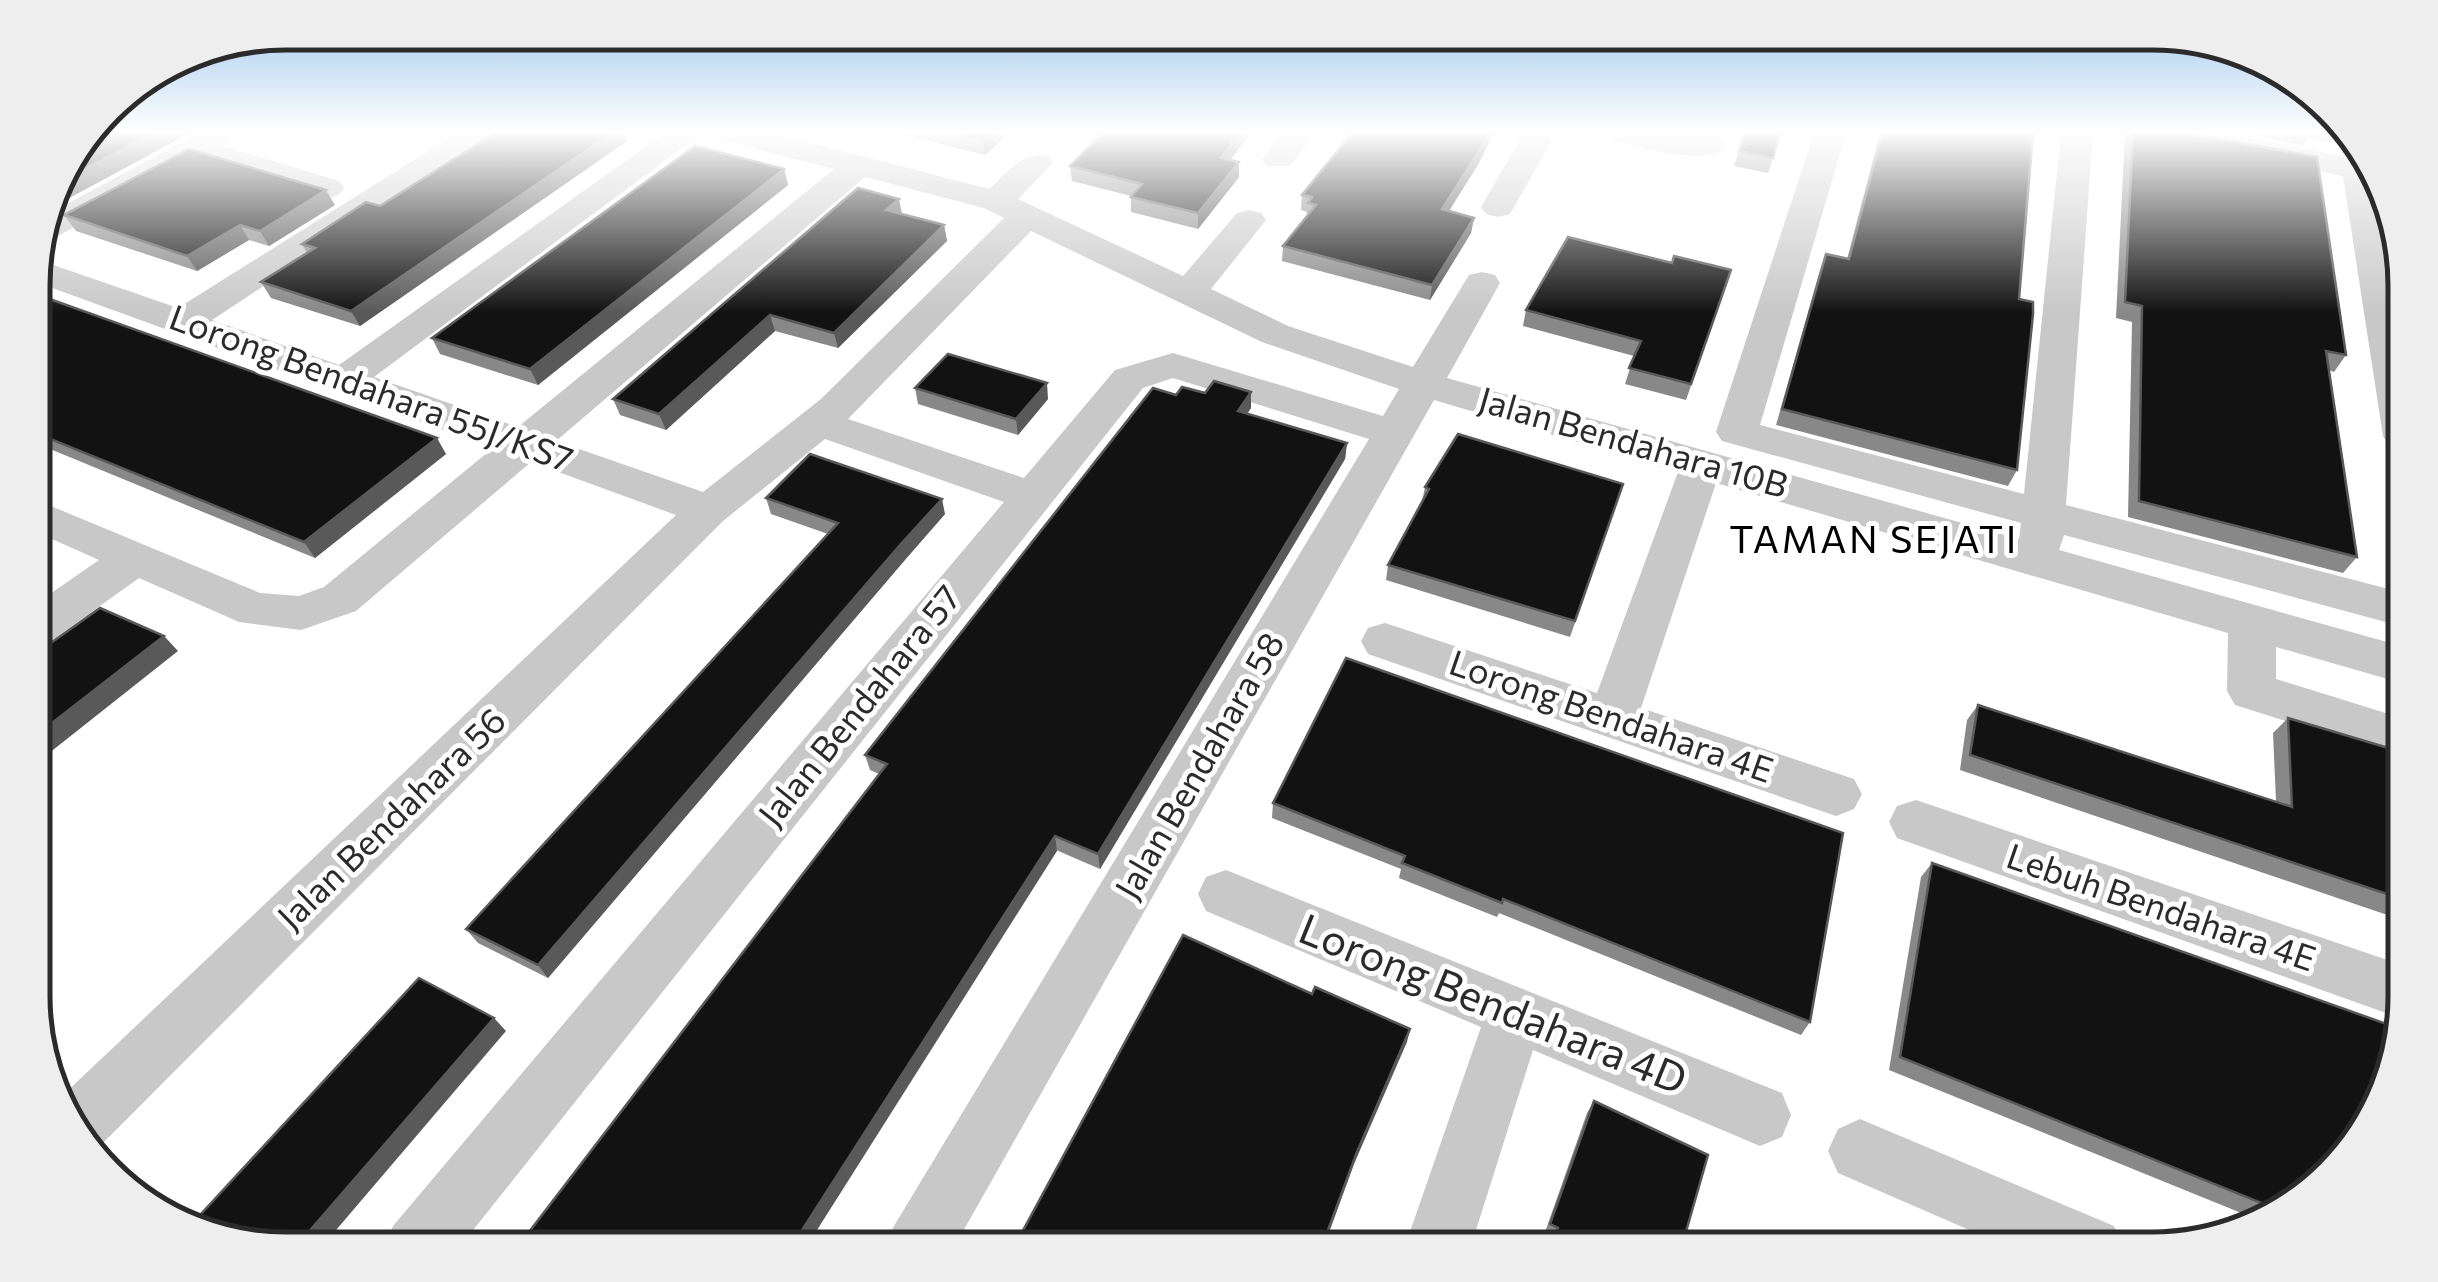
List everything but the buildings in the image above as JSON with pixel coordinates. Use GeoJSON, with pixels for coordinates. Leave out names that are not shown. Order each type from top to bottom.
{"type":"FeatureCollection","features":[{"type":"Feature","properties":{"kind":"street"},"geometry":{"type":"LineString","coordinates":[[59,222],[114,193]]}},
{"type":"Feature","properties":{"kind":"street"},"geometry":{"type":"LineString","coordinates":[[182,322],[386,193]]}},
{"type":"Feature","properties":{"kind":"street"},"geometry":{"type":"LineString","coordinates":[[344,380],[603,193]]}},
{"type":"Feature","properties":{"kind":"street"},"geometry":{"type":"LineString","coordinates":[[51,521],[255,610],[301,613],[340,598],[825,193]]}},
{"type":"Feature","properties":{"kind":"street","name":"Jalan Bendahara 10B"},"geometry":{"type":"LineString","coordinates":[[958,193],[1012,208],[1275,334],[1423,384],[2388,661]]}},
{"type":"Feature","properties":{"kind":"street","name":"Jalan Bendahara 56"},"geometry":{"type":"LineString","coordinates":[[85,1119],[708,510],[778,459],[819,423],[1012,208],[1020,193]]}},
{"type":"Feature","properties":{"kind":"street"},"geometry":{"type":"LineString","coordinates":[[1498,207],[1506,193]]}},
{"type":"Feature","properties":{"kind":"street"},"geometry":{"type":"LineString","coordinates":[[1811,193],[1737,432],[2388,606]]}},
{"type":"Feature","properties":{"kind":"street"},"geometry":{"type":"LineString","coordinates":[[2039,559],[2072,193]]}},
{"type":"Feature","properties":{"kind":"street"},"geometry":{"type":"LineString","coordinates":[[2373,205],[2387,272]]}},
{"type":"Feature","properties":{"kind":"street"},"geometry":{"type":"LineString","coordinates":[[1188,294],[1249,220]]}},
{"type":"Feature","properties":{"kind":"street","name":"Lorong Bendahara 55J/KS7"},"geometry":{"type":"LineString","coordinates":[[51,275],[708,510]]}},
{"type":"Feature","properties":{"kind":"street","name":"Jalan Bendahara 58"},"geometry":{"type":"LineString","coordinates":[[927,1232],[1482,283]]}},
{"type":"Feature","properties":{"kind":"street","name":"Jalan Bendahara 57"},"geometry":{"type":"LineString","coordinates":[[431,1232],[1129,378],[1174,365],[1394,433]]}},
{"type":"Feature","properties":{"kind":"street"},"geometry":{"type":"LineString","coordinates":[[819,423],[1033,496]]}},
{"type":"Feature","properties":{"kind":"street"},"geometry":{"type":"LineString","coordinates":[[1613,718],[1702,463]]}},
{"type":"Feature","properties":{"kind":"street"},"geometry":{"type":"LineString","coordinates":[[51,617],[135,558]]}},
{"type":"Feature","properties":{"kind":"street"},"geometry":{"type":"LineString","coordinates":[[2252,620],[2252,691],[2388,734]]}},
{"type":"Feature","properties":{"kind":"street","name":"Lorong Bendahara 4E"},"geometry":{"type":"LineString","coordinates":[[1385,640],[1836,794]]}},
{"type":"Feature","properties":{"kind":"street","name":"Lebuh Bendahara 4E"},"geometry":{"type":"LineString","coordinates":[[1916,822],[2388,987]]}},
{"type":"Feature","properties":{"kind":"street","name":"Lorong Bendahara 4D"},"geometry":{"type":"LineString","coordinates":[[1226,894],[1760,1115]]}},
{"type":"Feature","properties":{"kind":"street"},"geometry":{"type":"LineString","coordinates":[[1443,1231],[1515,1013]]}},
{"type":"Feature","properties":{"kind":"street"},"geometry":{"type":"LineString","coordinates":[[1860,1150],[2049,1231]]}},
{"type":"Feature","properties":{"kind":"district","name":"TAMAN SEJATI"},"geometry":{"type":"Point","coordinates":[1874,540]}}]}
